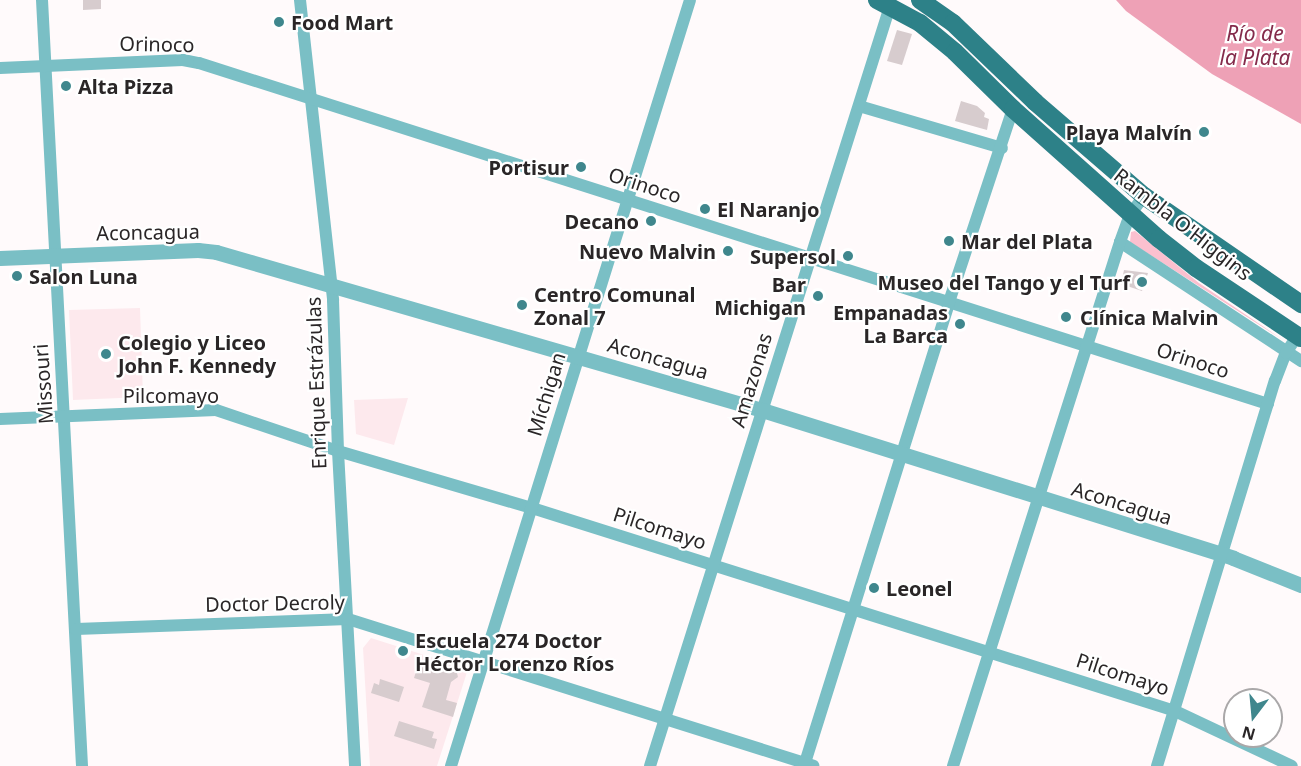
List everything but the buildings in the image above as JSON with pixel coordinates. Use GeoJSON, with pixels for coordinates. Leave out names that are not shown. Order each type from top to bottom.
{"type":"FeatureCollection","features":[{"type":"Feature","properties":{"kind":"main road","name":"Rambla O'Higgins"},"geometry":{"type":"LineString","coordinates":[[920,0],[953,23],[1035,102],[1144,196],[1301,304]]}},
{"type":"Feature","properties":{"kind":"main road","name":"Rambla O'Higgins"},"geometry":{"type":"LineString","coordinates":[[884,3],[920,23],[955,52],[1013,109],[1130,215],[1196,268],[1299,337]]}},
{"type":"Feature","properties":{"kind":"street","name":"Missouri"},"geometry":{"type":"LineString","coordinates":[[42,0],[82,766]]}},
{"type":"Feature","properties":{"kind":"street","name":"Enrique Estrázulas"},"geometry":{"type":"LineString","coordinates":[[300,0],[331,286],[355,766]]}},
{"type":"Feature","properties":{"kind":"street","name":"Míchigan"},"geometry":{"type":"LineString","coordinates":[[451,766],[690,0]]}},
{"type":"Feature","properties":{"kind":"street","name":"Amazonas"},"geometry":{"type":"LineString","coordinates":[[650,766],[859,106],[884,3]]}},
{"type":"Feature","properties":{"kind":"street","name":"Orinoco"},"geometry":{"type":"LineString","coordinates":[[0,68],[191,61],[1268,404]]}},
{"type":"Feature","properties":{"kind":"street"},"geometry":{"type":"LineString","coordinates":[[859,106],[1002,148]]}},
{"type":"Feature","properties":{"kind":"street"},"geometry":{"type":"LineString","coordinates":[[807,765],[852,610],[949,302],[1002,148],[1013,109]]}},
{"type":"Feature","properties":{"kind":"street"},"geometry":{"type":"LineString","coordinates":[[953,766],[1120,242],[1130,215],[1144,196]]}},
{"type":"Feature","properties":{"kind":"street"},"geometry":{"type":"LineString","coordinates":[[1120,242],[1301,361]]}},
{"type":"Feature","properties":{"kind":"street","name":"Aconcagua"},"geometry":{"type":"LineString","coordinates":[[0,258],[198,250],[216,252],[762,410],[1223,556],[1301,585]]}},
{"type":"Feature","properties":{"kind":"street"},"geometry":{"type":"LineString","coordinates":[[1157,766],[1268,404],[1286,353],[1299,337]]}},
{"type":"Feature","properties":{"kind":"street","name":"Pilcomayo"},"geometry":{"type":"LineString","coordinates":[[0,419],[216,410],[1175,711],[1292,766]]}},
{"type":"Feature","properties":{"kind":"street","name":"Doctor Decroly"},"geometry":{"type":"LineString","coordinates":[[76,629],[348,619],[807,765]]}},
{"type":"Feature","properties":{"kind":"shaded area"},"geometry":{"type":"Polygon","coordinates":[[[1135,231],[1199,283],[1283,340],[1130,242],[1131,232],[1135,231]]]}},
{"type":"Feature","properties":{"kind":"shaded area","name":"Colegio y Liceo John F. Kennedy"},"geometry":{"type":"Polygon","coordinates":[[[140,308],[143,397],[73,400],[69,310],[140,308]]]}},
{"type":"Feature","properties":{"kind":"shaded area"},"geometry":{"type":"Polygon","coordinates":[[[408,398],[394,445],[356,434],[354,400],[408,398]]]}},
{"type":"Feature","properties":{"kind":"shaded area"},"geometry":{"type":"Polygon","coordinates":[[[371,638],[468,669],[437,766],[370,766],[363,648],[371,638]]]}},
{"type":"Feature","properties":{"kind":"water","name":"Río de la Plata"},"geometry":{"type":"Polygon","coordinates":[[[1116,0],[1301,0],[1301,124],[1212,74],[1126,11],[1116,0]]]}},
{"type":"Feature","properties":{"kind":"place","name":"Food Mart"},"geometry":{"type":"Point","coordinates":[279,22]}},
{"type":"Feature","properties":{"kind":"place","name":"Alta Pizza"},"geometry":{"type":"Point","coordinates":[66,86]}},
{"type":"Feature","properties":{"kind":"place","name":"Playa Malvín"},"geometry":{"type":"Point","coordinates":[1204,132]}},
{"type":"Feature","properties":{"kind":"place","name":"Portisur"},"geometry":{"type":"Point","coordinates":[581,167]}},
{"type":"Feature","properties":{"kind":"place","name":"El Naranjo"},"geometry":{"type":"Point","coordinates":[705,209]}},
{"type":"Feature","properties":{"kind":"place","name":"Decano"},"geometry":{"type":"Point","coordinates":[651,221]}},
{"type":"Feature","properties":{"kind":"place","name":"Mar del Plata"},"geometry":{"type":"Point","coordinates":[949,241]}},
{"type":"Feature","properties":{"kind":"place","name":"Nuevo Malvin"},"geometry":{"type":"Point","coordinates":[728,251]}},
{"type":"Feature","properties":{"kind":"place","name":"Supersol"},"geometry":{"type":"Point","coordinates":[848,256]}},
{"type":"Feature","properties":{"kind":"place","name":"Salon Luna"},"geometry":{"type":"Point","coordinates":[17,276]}},
{"type":"Feature","properties":{"kind":"place","name":"Museo del Tango y el Turf"},"geometry":{"type":"Point","coordinates":[1142,282]}},
{"type":"Feature","properties":{"kind":"place","name":"Bar Michigan"},"geometry":{"type":"Point","coordinates":[818,296]}},
{"type":"Feature","properties":{"kind":"place","name":"Centro Comunal Zonal 7"},"geometry":{"type":"Point","coordinates":[522,305]}},
{"type":"Feature","properties":{"kind":"place","name":"Clínica Malvin"},"geometry":{"type":"Point","coordinates":[1066,317]}},
{"type":"Feature","properties":{"kind":"place","name":"Empanadas La Barca"},"geometry":{"type":"Point","coordinates":[960,324]}},
{"type":"Feature","properties":{"kind":"place","name":"Colegio y Liceo John F. Kennedy"},"geometry":{"type":"Point","coordinates":[106,354]}},
{"type":"Feature","properties":{"kind":"place","name":"Leonel"},"geometry":{"type":"Point","coordinates":[874,588]}},
{"type":"Feature","properties":{"kind":"place","name":"Escuela 274 Doctor Héctor Lorenzo Ríos"},"geometry":{"type":"Point","coordinates":[403,651]}}]}
